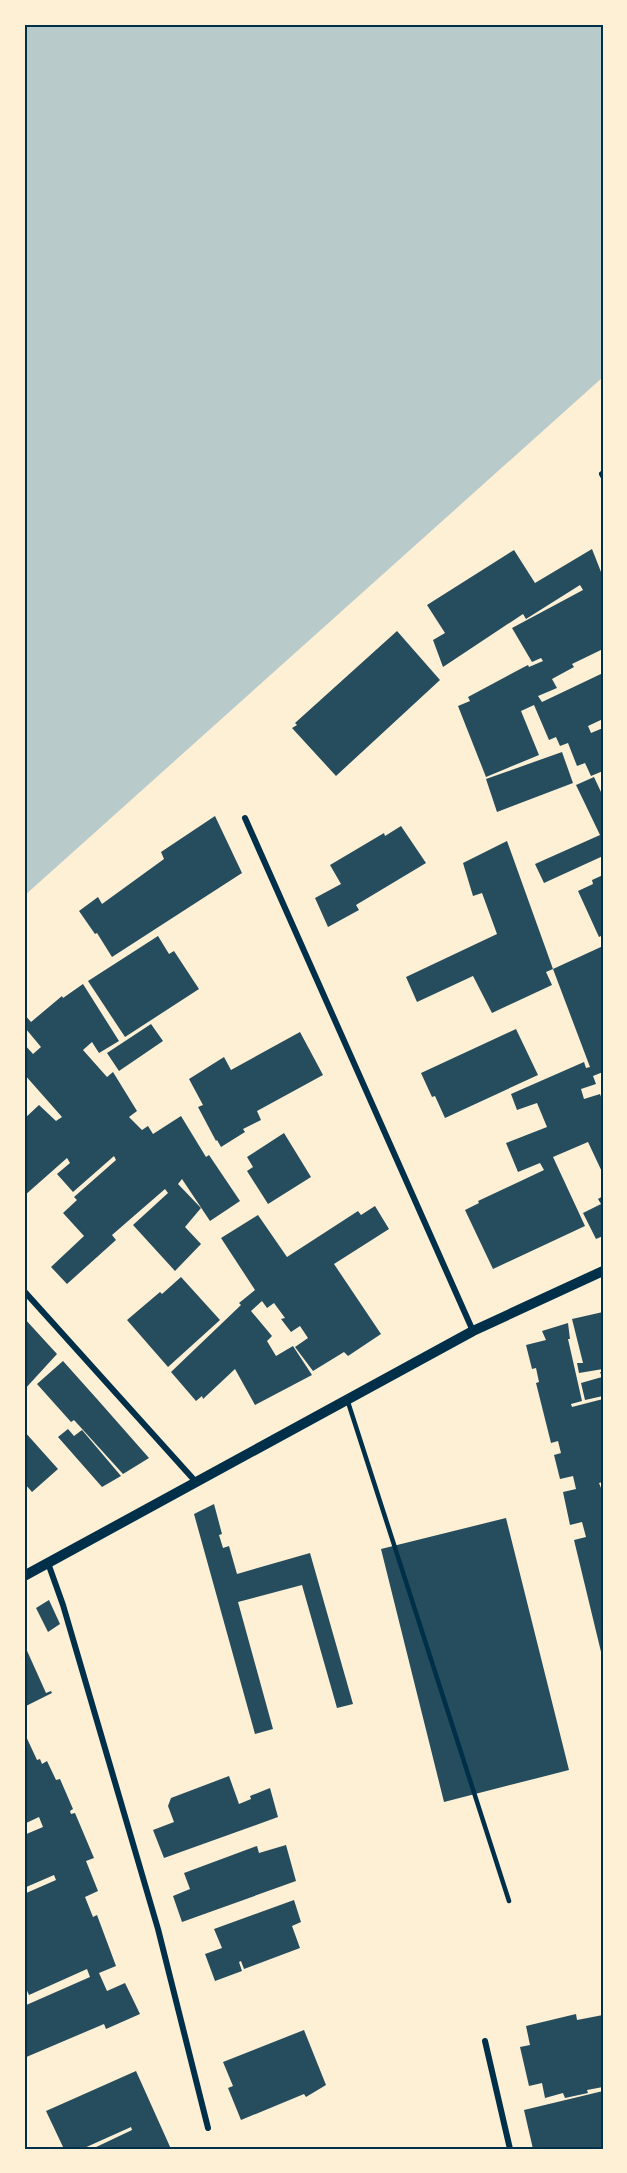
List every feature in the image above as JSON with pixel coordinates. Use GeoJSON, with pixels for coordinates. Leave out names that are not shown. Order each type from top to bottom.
{"type":"FeatureCollection","features":[{"type":"Feature","properties":{"kind":"street"},"geometry":{"type":"LineString","coordinates":[[245,818],[473,1331]]}},
{"type":"Feature","properties":{"kind":"street"},"geometry":{"type":"LineString","coordinates":[[24,1576],[473,1331],[603,1271]]}},
{"type":"Feature","properties":{"kind":"street"},"geometry":{"type":"LineString","coordinates":[[24,1291],[196,1482]]}},
{"type":"Feature","properties":{"kind":"street"},"geometry":{"type":"LineString","coordinates":[[47,1562],[63,1605],[158,1929],[208,2127]]}},
{"type":"Feature","properties":{"kind":"street"},"geometry":{"type":"LineString","coordinates":[[485,2041],[510,2149]]}},
{"type":"Feature","properties":{"kind":"lane"},"geometry":{"type":"LineString","coordinates":[[347,1399],[509,1901]]}},
{"type":"Feature","properties":{"kind":"shaded area"},"geometry":{"type":"Polygon","coordinates":[[[24,24],[603,24],[603,377],[24,896],[24,24]]]}},
{"type":"Feature","properties":{"kind":"building"},"geometry":{"type":"Polygon","coordinates":[[[592,549],[603,577],[603,649],[572,664],[574,667],[552,679],[557,688],[538,696],[542,702],[603,673],[603,719],[588,726],[591,733],[603,728],[603,771],[591,776],[585,763],[577,766],[568,743],[560,746],[556,737],[549,740],[534,705],[521,711],[539,755],[486,777],[458,706],[470,701],[468,697],[524,667],[543,661],[541,658],[532,662],[512,628],[583,590],[580,585],[526,619],[523,614],[443,667],[433,640],[445,633],[427,605],[514,550],[535,583],[592,549]]]}},
{"type":"Feature","properties":{"kind":"building"},"geometry":{"type":"Polygon","coordinates":[[[397,631],[440,680],[336,776],[292,728],[397,631]]]}},
{"type":"Feature","properties":{"kind":"building"},"geometry":{"type":"Polygon","coordinates":[[[562,752],[573,783],[497,812],[486,779],[562,752]]]}},
{"type":"Feature","properties":{"kind":"building"},"geometry":{"type":"Polygon","coordinates":[[[594,777],[601,792],[603,791],[603,856],[544,883],[535,864],[600,835],[576,785],[594,777]]]}},
{"type":"Feature","properties":{"kind":"building"},"geometry":{"type":"Polygon","coordinates":[[[215,816],[242,873],[112,957],[97,933],[95,934],[79,911],[98,897],[102,904],[164,859],[161,852],[215,816]]]}},
{"type":"Feature","properties":{"kind":"building"},"geometry":{"type":"Polygon","coordinates":[[[401,826],[426,863],[356,905],[359,910],[328,927],[315,898],[341,884],[330,865],[384,833],[385,836],[401,826]]]}},
{"type":"Feature","properties":{"kind":"building"},"geometry":{"type":"Polygon","coordinates":[[[507,841],[553,969],[546,972],[552,985],[492,1013],[473,976],[417,1002],[406,977],[497,934],[482,893],[473,896],[463,863],[507,841]]]}},
{"type":"Feature","properties":{"kind":"building"},"geometry":{"type":"Polygon","coordinates":[[[603,875],[603,935],[599,937],[578,891],[593,884],[592,880],[603,875]]]}},
{"type":"Feature","properties":{"kind":"building"},"geometry":{"type":"Polygon","coordinates":[[[158,936],[169,954],[174,951],[199,989],[125,1037],[88,981],[158,936]]]}},
{"type":"Feature","properties":{"kind":"building"},"geometry":{"type":"Polygon","coordinates":[[[603,946],[603,1072],[593,1076],[596,1084],[581,1089],[584,1099],[600,1094],[603,1102],[603,1174],[588,1142],[553,1157],[585,1226],[493,1269],[465,1210],[479,1203],[478,1201],[544,1170],[540,1163],[518,1172],[506,1143],[547,1127],[537,1103],[517,1110],[511,1094],[584,1062],[586,1068],[590,1067],[553,969],[603,946]]]}},
{"type":"Feature","properties":{"kind":"building"},"geometry":{"type":"Polygon","coordinates":[[[83,984],[119,1041],[99,1053],[92,1042],[83,1050],[107,1077],[113,1072],[137,1111],[129,1117],[142,1130],[148,1126],[153,1134],[181,1116],[206,1157],[209,1155],[240,1201],[210,1221],[182,1179],[178,1184],[201,1208],[185,1227],[201,1244],[175,1271],[133,1225],[168,1193],[165,1189],[112,1235],[116,1240],[67,1284],[51,1267],[84,1236],[63,1213],[77,1200],[74,1197],[116,1160],[114,1156],[73,1192],[57,1174],[70,1163],[67,1158],[24,1196],[24,1119],[39,1105],[56,1121],[62,1117],[24,1074],[24,1044],[33,1054],[41,1047],[26,1029],[24,1031],[24,1014],[31,1022],[62,996],[63,998],[83,984]]]}},
{"type":"Feature","properties":{"kind":"building"},"geometry":{"type":"Polygon","coordinates":[[[151,1024],[163,1041],[119,1071],[107,1053],[151,1024]]]}},
{"type":"Feature","properties":{"kind":"building"},"geometry":{"type":"Polygon","coordinates":[[[516,1029],[538,1075],[445,1118],[421,1073],[516,1029]]]}},
{"type":"Feature","properties":{"kind":"building"},"geometry":{"type":"Polygon","coordinates":[[[300,1032],[323,1075],[257,1111],[261,1120],[243,1129],[245,1132],[221,1147],[198,1107],[203,1105],[189,1079],[224,1057],[231,1070],[300,1032]]]}},
{"type":"Feature","properties":{"kind":"building"},"geometry":{"type":"Polygon","coordinates":[[[284,1133],[311,1177],[268,1204],[247,1171],[253,1167],[247,1157],[284,1133]]]}},
{"type":"Feature","properties":{"kind":"building"},"geometry":{"type":"Polygon","coordinates":[[[603,1196],[603,1236],[596,1239],[583,1213],[601,1204],[598,1199],[603,1196]]]}},
{"type":"Feature","properties":{"kind":"building"},"geometry":{"type":"Polygon","coordinates":[[[375,1206],[389,1229],[334,1264],[381,1334],[348,1356],[344,1352],[313,1371],[295,1347],[308,1338],[300,1326],[291,1332],[281,1319],[285,1318],[274,1303],[267,1308],[262,1301],[251,1311],[272,1336],[267,1341],[276,1356],[293,1346],[312,1375],[255,1405],[235,1369],[203,1399],[202,1396],[196,1401],[171,1372],[241,1305],[239,1303],[255,1290],[221,1238],[258,1215],[287,1257],[358,1211],[361,1215],[375,1206]]]}},
{"type":"Feature","properties":{"kind":"building"},"geometry":{"type":"Polygon","coordinates":[[[181,1277],[220,1320],[168,1367],[127,1320],[181,1277]]]}},
{"type":"Feature","properties":{"kind":"building"},"geometry":{"type":"Polygon","coordinates":[[[603,1312],[603,1369],[579,1373],[577,1363],[583,1363],[572,1319],[603,1312]]]}},
{"type":"Feature","properties":{"kind":"building"},"geometry":{"type":"Polygon","coordinates":[[[24,1318],[57,1354],[24,1390],[24,1318]]]}},
{"type":"Feature","properties":{"kind":"building"},"geometry":{"type":"Polygon","coordinates":[[[568,1323],[570,1339],[568,1339],[582,1401],[571,1404],[572,1407],[603,1399],[603,1482],[599,1483],[603,1493],[602,1656],[574,1540],[586,1537],[582,1522],[570,1525],[563,1492],[576,1489],[573,1476],[560,1479],[554,1455],[561,1453],[558,1441],[551,1443],[536,1383],[539,1382],[536,1368],[532,1369],[526,1345],[546,1340],[542,1331],[568,1323]]]}},
{"type":"Feature","properties":{"kind":"building"},"geometry":{"type":"Polygon","coordinates":[[[63,1361],[149,1458],[123,1474],[74,1420],[71,1422],[37,1384],[63,1361]]]}},
{"type":"Feature","properties":{"kind":"building"},"geometry":{"type":"Polygon","coordinates":[[[600,1372],[603,1372],[603,1396],[585,1400],[581,1383],[602,1377],[600,1372]]]}},
{"type":"Feature","properties":{"kind":"building"},"geometry":{"type":"Polygon","coordinates":[[[68,1429],[74,1436],[82,1430],[121,1476],[102,1487],[58,1437],[68,1429]]]}},
{"type":"Feature","properties":{"kind":"building"},"geometry":{"type":"Polygon","coordinates":[[[24,1431],[58,1469],[32,1492],[24,1483],[24,1431]]]}},
{"type":"Feature","properties":{"kind":"building"},"geometry":{"type":"Polygon","coordinates":[[[214,1504],[222,1534],[219,1535],[223,1548],[229,1546],[237,1574],[310,1553],[353,1704],[337,1708],[302,1585],[238,1602],[273,1729],[255,1734],[194,1514],[214,1504]]]}},
{"type":"Feature","properties":{"kind":"building"},"geometry":{"type":"Polygon","coordinates":[[[506,1518],[569,1770],[444,1802],[381,1549],[506,1518]]]}},
{"type":"Feature","properties":{"kind":"building"},"geometry":{"type":"Polygon","coordinates":[[[49,1600],[60,1624],[48,1632],[36,1608],[49,1600]]]}},
{"type":"Feature","properties":{"kind":"building"},"geometry":{"type":"Polygon","coordinates":[[[24,1644],[46,1693],[51,1691],[52,1693],[24,1707],[24,1644]]]}},
{"type":"Feature","properties":{"kind":"building"},"geometry":{"type":"Polygon","coordinates":[[[24,1732],[37,1760],[40,1759],[42,1764],[47,1761],[56,1780],[60,1779],[73,1809],[70,1811],[71,1814],[75,1813],[94,1858],[86,1861],[98,1891],[85,1897],[93,1917],[97,1915],[116,1966],[99,1973],[107,1991],[125,1983],[140,2014],[106,2029],[104,2024],[24,2058],[24,2006],[90,1977],[87,1969],[29,1995],[24,1984],[24,1894],[56,1880],[54,1875],[24,1888],[24,1835],[43,1827],[39,1817],[24,1824],[24,1732]]]}},
{"type":"Feature","properties":{"kind":"building"},"geometry":{"type":"Polygon","coordinates":[[[229,1776],[239,1804],[251,1799],[250,1796],[270,1788],[278,1817],[164,1858],[153,1830],[174,1822],[168,1806],[171,1798],[229,1776]]]}},
{"type":"Feature","properties":{"kind":"building"},"geometry":{"type":"Polygon","coordinates":[[[286,1845],[296,1881],[182,1922],[173,1896],[190,1889],[184,1873],[257,1846],[259,1853],[286,1845]]]}},
{"type":"Feature","properties":{"kind":"building"},"geometry":{"type":"Polygon","coordinates":[[[294,1900],[301,1922],[292,1926],[300,1948],[244,1969],[241,1961],[239,1962],[242,1971],[215,1981],[205,1954],[222,1948],[214,1929],[294,1900]]]}},
{"type":"Feature","properties":{"kind":"building"},"geometry":{"type":"Polygon","coordinates":[[[576,2014],[577,2020],[603,2015],[603,2087],[565,2098],[563,2093],[545,2098],[542,2083],[529,2086],[520,2047],[530,2045],[526,2026],[576,2014]]]}},
{"type":"Feature","properties":{"kind":"building"},"geometry":{"type":"Polygon","coordinates":[[[304,2030],[326,2085],[306,2097],[304,2094],[241,2120],[228,2088],[233,2086],[223,2062],[304,2030]]]}},
{"type":"Feature","properties":{"kind":"building"},"geometry":{"type":"Polygon","coordinates":[[[136,2071],[171,2149],[92,2149],[132,2130],[131,2127],[82,2149],[64,2149],[46,2111],[136,2071]]]}},
{"type":"Feature","properties":{"kind":"building"},"geometry":{"type":"Polygon","coordinates":[[[603,2091],[603,2149],[533,2149],[524,2110],[603,2091]]]}}]}
